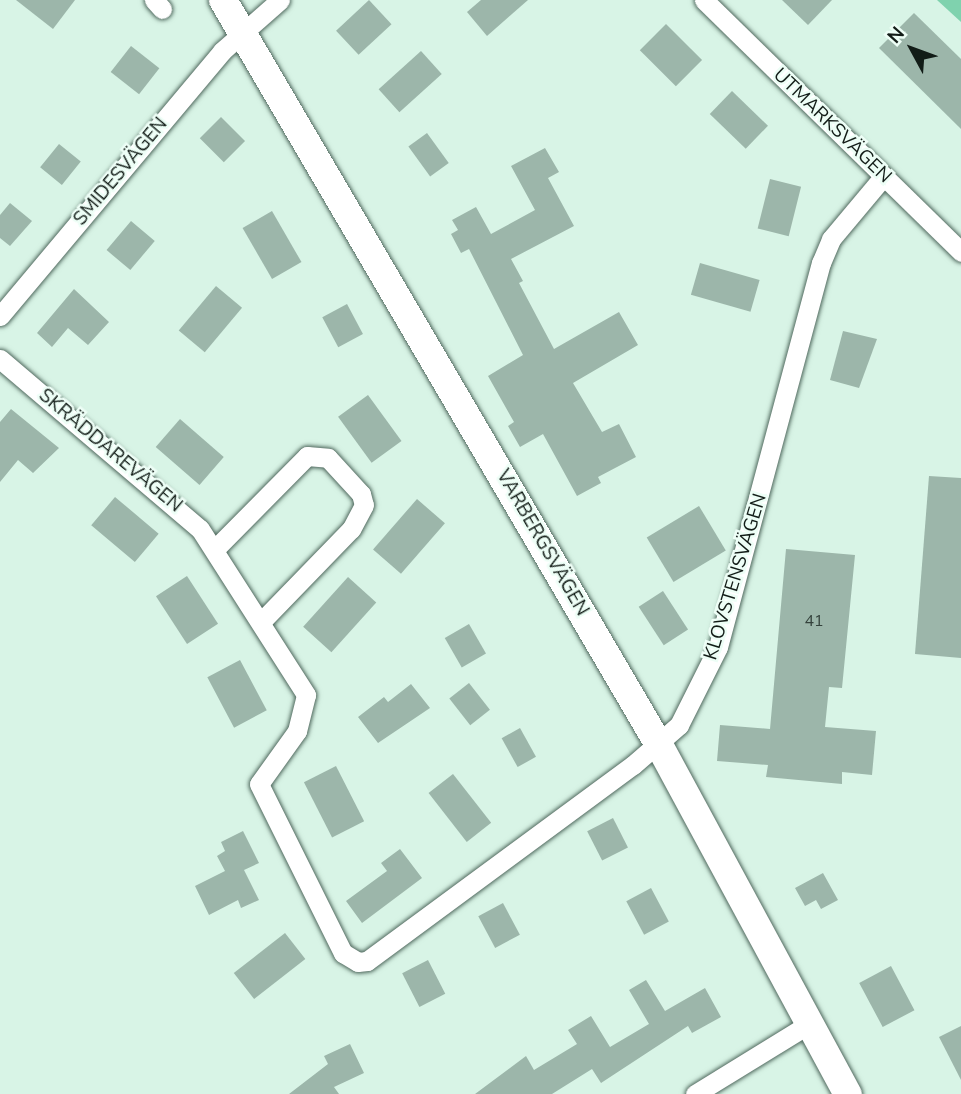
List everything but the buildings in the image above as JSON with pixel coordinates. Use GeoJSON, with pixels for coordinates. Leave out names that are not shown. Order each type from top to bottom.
{"type":"FeatureCollection","features":[{"type":"Feature","properties":{"kind":"main road","name":"VARBERGSVÄGEN"},"geometry":{"type":"LineString","coordinates":[[223,0],[244,30],[659,745],[848,1094]]}},
{"type":"Feature","properties":{"kind":"street","name":"SMIDESVÄGEN"},"geometry":{"type":"LineString","coordinates":[[0,316],[222,51],[280,0]]}},
{"type":"Feature","properties":{"kind":"street","name":"UTMARKSVÄGEN"},"geometry":{"type":"LineString","coordinates":[[704,0],[961,253]]}},
{"type":"Feature","properties":{"kind":"street","name":"KLOVSTENSVÄGEN"},"geometry":{"type":"LineString","coordinates":[[358,962],[377,956],[659,745],[696,698],[719,647],[821,263],[831,239],[883,177]]}},
{"type":"Feature","properties":{"kind":"street","name":"SKRÄDDAREVÄGEN"},"geometry":{"type":"LineString","coordinates":[[0,359],[178,509],[215,548],[306,695],[297,731],[259,784],[343,953],[358,962]]}},
{"type":"Feature","properties":{"kind":"street"},"geometry":{"type":"LineString","coordinates":[[215,548],[307,456],[328,458],[361,494],[364,505],[351,529],[261,622]]}},
{"type":"Feature","properties":{"kind":"street"},"geometry":{"type":"LineString","coordinates":[[695,1094],[809,1024]]}},
{"type":"Feature","properties":{"kind":"green space"},"geometry":{"type":"Polygon","coordinates":[[[937,0],[961,0],[961,22],[937,0]]]}}]}
